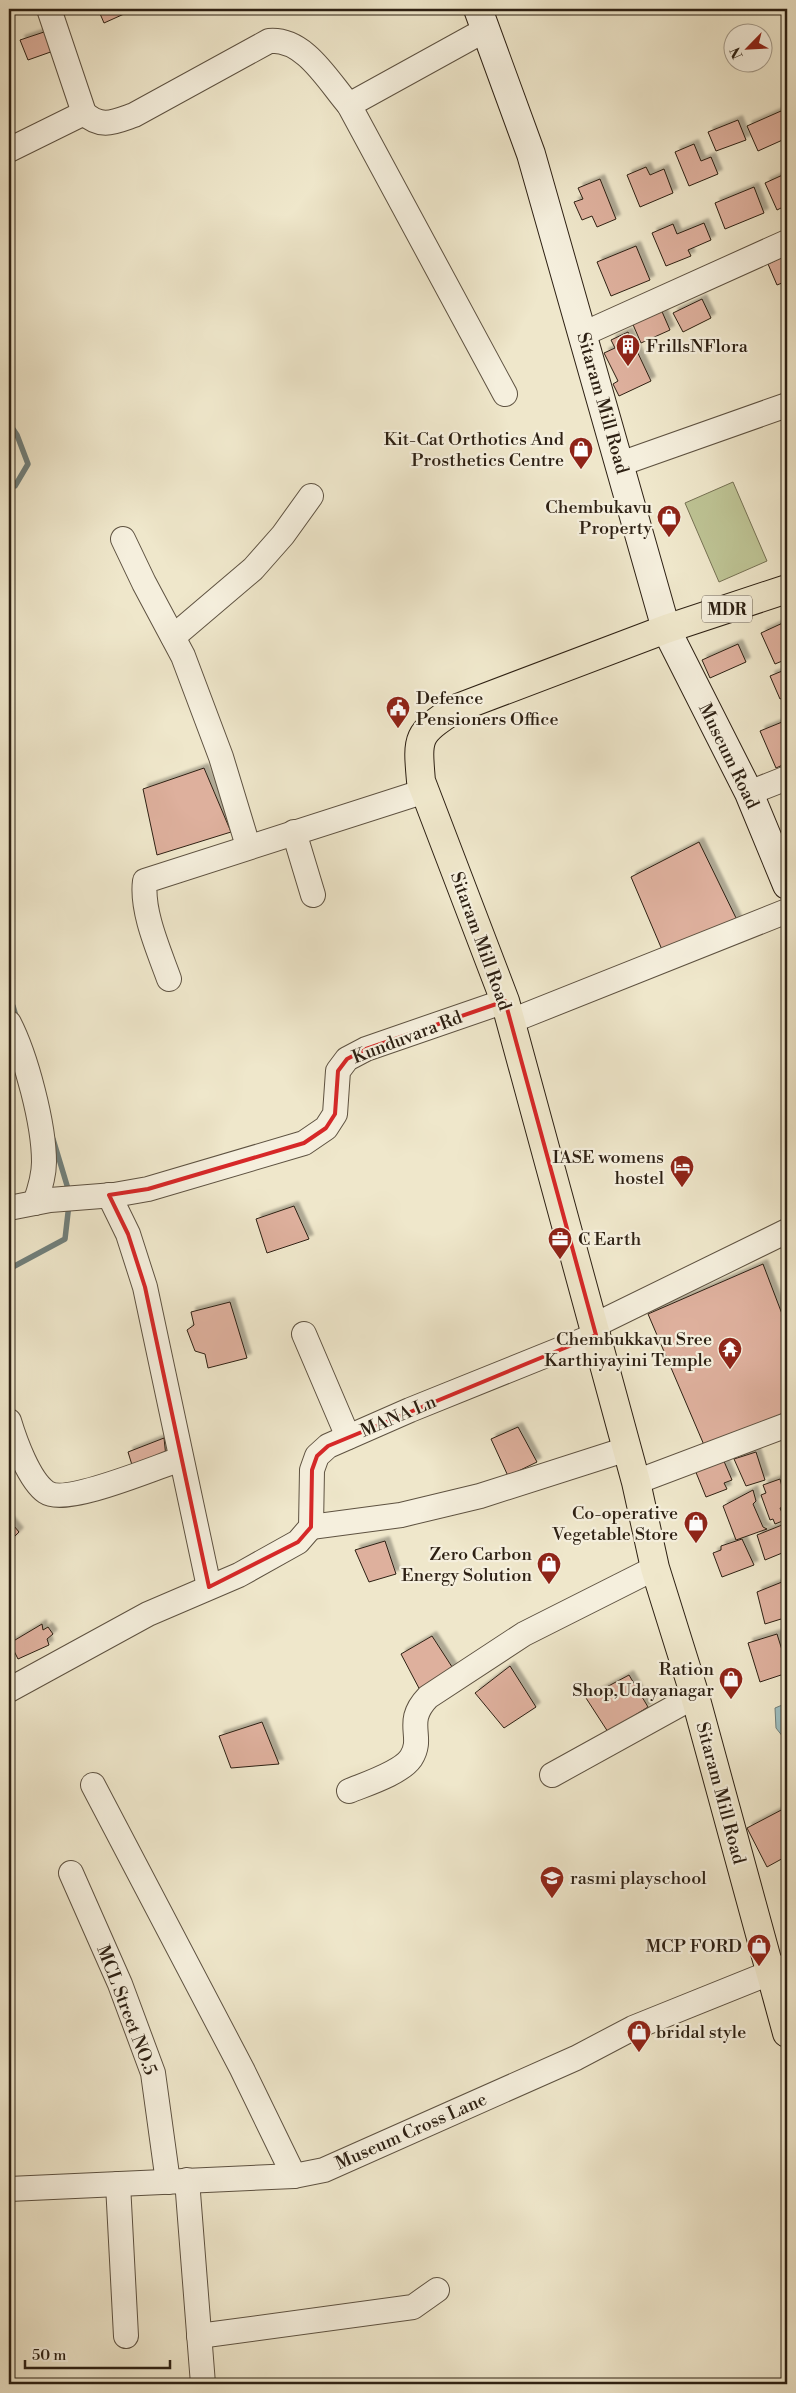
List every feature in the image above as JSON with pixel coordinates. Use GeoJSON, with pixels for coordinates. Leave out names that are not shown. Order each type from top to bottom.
{"type":"FeatureCollection","features":[{"type":"Feature","properties":{"kind":"main road","name":"Sitaram Mill Road"},"geometry":{"type":"LineString","coordinates":[[482,20],[531,154],[666,629],[455,709],[430,726],[418,746],[421,781],[508,1011],[636,1482],[655,1568],[779,1969],[787,2033]]}},
{"type":"Feature","properties":{"kind":"main road","name":"MDR"},"geometry":{"type":"LineString","coordinates":[[666,629],[787,589]]}},
{"type":"Feature","properties":{"kind":"main road","name":"Museum Road"},"geometry":{"type":"LineString","coordinates":[[666,629],[749,793],[787,885]]}},
{"type":"Feature","properties":{"kind":"street"},"geometry":{"type":"LineString","coordinates":[[49,9],[84,113],[92,121],[100,123],[116,122],[134,115],[269,41],[282,40],[295,45],[306,54],[348,106],[505,394]]}},
{"type":"Feature","properties":{"kind":"street"},"geometry":{"type":"LineString","coordinates":[[348,106],[482,20]]}},
{"type":"Feature","properties":{"kind":"street"},"geometry":{"type":"LineString","coordinates":[[9,150],[84,113]]}},
{"type":"Feature","properties":{"kind":"street"},"geometry":{"type":"LineString","coordinates":[[583,334],[787,242]]}},
{"type":"Feature","properties":{"kind":"street"},"geometry":{"type":"LineString","coordinates":[[620,464],[787,405]]}},
{"type":"Feature","properties":{"kind":"street"},"geometry":{"type":"LineString","coordinates":[[173,637],[253,569],[283,535],[311,496]]}},
{"type":"Feature","properties":{"kind":"street"},"geometry":{"type":"LineString","coordinates":[[123,538],[183,656],[221,757],[248,846]]}},
{"type":"Feature","properties":{"kind":"street"},"geometry":{"type":"LineString","coordinates":[[749,793],[787,778]]}},
{"type":"Feature","properties":{"kind":"street"},"geometry":{"type":"LineString","coordinates":[[169,979],[155,940],[146,901],[145,880],[425,791]]}},
{"type":"Feature","properties":{"kind":"street"},"geometry":{"type":"LineString","coordinates":[[294,832],[313,895]]}},
{"type":"Feature","properties":{"kind":"street","name":"Kunduvara Rd"},"geometry":{"type":"LineString","coordinates":[[9,1208],[148,1189],[304,1143],[326,1128],[335,1114],[338,1071],[347,1059],[366,1049],[508,1011],[787,911]]}},
{"type":"Feature","properties":{"kind":"street"},"geometry":{"type":"LineString","coordinates":[[9,1023],[19,1047],[40,1127],[44,1160],[42,1179],[43,1202]]}},
{"type":"Feature","properties":{"kind":"street"},"geometry":{"type":"LineString","coordinates":[[109,1195],[128,1234],[145,1287],[209,1588]]}},
{"type":"Feature","properties":{"kind":"street","name":"MANA Ln"},"geometry":{"type":"LineString","coordinates":[[311,1527],[312,1470],[318,1456],[328,1446],[594,1330],[787,1231]]}},
{"type":"Feature","properties":{"kind":"street"},"geometry":{"type":"LineString","coordinates":[[304,1334],[348,1437]]}},
{"type":"Feature","properties":{"kind":"street"},"geometry":{"type":"LineString","coordinates":[[9,1421],[34,1479],[47,1493],[62,1497],[85,1492],[181,1459]]}},
{"type":"Feature","properties":{"kind":"street"},"geometry":{"type":"LineString","coordinates":[[636,1482],[787,1425]]}},
{"type":"Feature","properties":{"kind":"street"},"geometry":{"type":"LineString","coordinates":[[9,1690],[148,1614],[209,1588],[270,1558],[298,1542],[311,1527],[401,1515],[480,1496],[627,1449]]}},
{"type":"Feature","properties":{"kind":"street"},"geometry":{"type":"LineString","coordinates":[[349,1791],[399,1770],[411,1758],[416,1739],[414,1718],[419,1707],[428,1698],[524,1634],[655,1568]]}},
{"type":"Feature","properties":{"kind":"street"},"geometry":{"type":"LineString","coordinates":[[552,1775],[695,1696]]}},
{"type":"Feature","properties":{"kind":"street"},"geometry":{"type":"LineString","coordinates":[[93,1784],[242,2069],[294,2176]]}},
{"type":"Feature","properties":{"kind":"street","name":"MCL Street NO.5"},"geometry":{"type":"LineString","coordinates":[[71,1873],[120,1984],[154,2073],[177,2181],[199,2336],[203,2384]]}},
{"type":"Feature","properties":{"kind":"street","name":"Museum Cross Lane"},"geometry":{"type":"LineString","coordinates":[[9,2189],[294,2176],[324,2170],[576,2058],[633,2028],[779,1969]]}},
{"type":"Feature","properties":{"kind":"street"},"geometry":{"type":"LineString","coordinates":[[118,2184],[126,2336]]}},
{"type":"Feature","properties":{"kind":"street"},"geometry":{"type":"LineString","coordinates":[[199,2336],[413,2307],[437,2290]]}},
{"type":"Feature","properties":{"kind":"highlighted area"},"geometry":{"type":"Polygon","coordinates":[[[505,1001],[596,1335],[328,1446],[317,1456],[312,1470],[311,1527],[298,1542],[209,1587],[145,1287],[128,1234],[109,1195],[148,1189],[304,1143],[326,1128],[335,1114],[338,1071],[347,1059],[366,1049],[505,1001]]]}},
{"type":"Feature","properties":{"kind":"green space"},"geometry":{"type":"Polygon","coordinates":[[[733,482],[767,561],[719,582],[685,503],[733,482]]]}},
{"type":"Feature","properties":{"kind":"water"},"geometry":{"type":"Polygon","coordinates":[[[787,1703],[787,1742],[776,1728],[775,1708],[787,1703]]]}},
{"type":"Feature","properties":{"kind":"building"},"geometry":{"type":"Polygon","coordinates":[[[98,9],[122,9],[124,14],[104,23],[98,9]]]}},
{"type":"Feature","properties":{"kind":"building"},"geometry":{"type":"Polygon","coordinates":[[[50,30],[59,49],[28,60],[20,40],[50,30]]]}},
{"type":"Feature","properties":{"kind":"building"},"geometry":{"type":"Polygon","coordinates":[[[781,111],[787,125],[787,138],[758,151],[747,126],[781,111]]]}},
{"type":"Feature","properties":{"kind":"building"},"geometry":{"type":"Polygon","coordinates":[[[738,120],[746,140],[716,151],[708,132],[738,120]]]}},
{"type":"Feature","properties":{"kind":"building"},"geometry":{"type":"Polygon","coordinates":[[[694,144],[701,161],[711,157],[718,174],[689,186],[675,152],[694,144]]]}},
{"type":"Feature","properties":{"kind":"building"},"geometry":{"type":"Polygon","coordinates":[[[646,167],[650,175],[664,169],[673,193],[640,207],[627,175],[646,167]]]}},
{"type":"Feature","properties":{"kind":"building"},"geometry":{"type":"Polygon","coordinates":[[[787,173],[787,205],[777,210],[765,183],[787,173]]]}},
{"type":"Feature","properties":{"kind":"building"},"geometry":{"type":"Polygon","coordinates":[[[600,179],[616,219],[597,227],[592,216],[582,220],[574,202],[583,199],[578,188],[600,179]]]}},
{"type":"Feature","properties":{"kind":"building"},"geometry":{"type":"Polygon","coordinates":[[[754,187],[764,213],[725,229],[715,203],[754,187]]]}},
{"type":"Feature","properties":{"kind":"building"},"geometry":{"type":"Polygon","coordinates":[[[704,223],[711,240],[688,250],[691,256],[666,266],[652,233],[673,224],[677,234],[704,223]]]}},
{"type":"Feature","properties":{"kind":"building"},"geometry":{"type":"Polygon","coordinates":[[[636,246],[650,280],[611,296],[597,262],[636,246]]]}},
{"type":"Feature","properties":{"kind":"building"},"geometry":{"type":"Polygon","coordinates":[[[787,255],[787,281],[777,285],[768,264],[787,255]]]}},
{"type":"Feature","properties":{"kind":"building"},"geometry":{"type":"Polygon","coordinates":[[[702,299],[711,318],[683,332],[673,313],[702,299]]]}},
{"type":"Feature","properties":{"kind":"building"},"geometry":{"type":"Polygon","coordinates":[[[660,307],[670,330],[641,343],[631,320],[660,307]]]}},
{"type":"Feature","properties":{"kind":"building","name":"FrillsNFlora"},"geometry":{"type":"Polygon","coordinates":[[[628,332],[651,381],[619,396],[613,384],[618,381],[604,353],[615,348],[611,340],[628,332]]]}},
{"type":"Feature","properties":{"kind":"building"},"geometry":{"type":"Polygon","coordinates":[[[787,621],[787,659],[775,664],[761,633],[787,621]]]}},
{"type":"Feature","properties":{"kind":"building"},"geometry":{"type":"Polygon","coordinates":[[[738,644],[746,662],[710,678],[702,660],[738,644]]]}},
{"type":"Feature","properties":{"kind":"building"},"geometry":{"type":"Polygon","coordinates":[[[787,669],[787,696],[780,699],[770,676],[787,669]]]}},
{"type":"Feature","properties":{"kind":"building"},"geometry":{"type":"Polygon","coordinates":[[[787,720],[787,763],[776,768],[760,731],[787,720]]]}},
{"type":"Feature","properties":{"kind":"building"},"geometry":{"type":"Polygon","coordinates":[[[204,768],[231,832],[157,855],[143,789],[204,768]]]}},
{"type":"Feature","properties":{"kind":"building"},"geometry":{"type":"Polygon","coordinates":[[[699,842],[738,922],[663,952],[631,877],[699,842]]]}},
{"type":"Feature","properties":{"kind":"building"},"geometry":{"type":"Polygon","coordinates":[[[294,1206],[309,1239],[267,1253],[256,1219],[294,1206]]]}},
{"type":"Feature","properties":{"kind":"building","name":"Chembukkavu Sree Karthiyayini Temple"},"geometry":{"type":"Polygon","coordinates":[[[763,1264],[787,1327],[787,1413],[704,1445],[648,1314],[763,1264]]]}},
{"type":"Feature","properties":{"kind":"building"},"geometry":{"type":"Polygon","coordinates":[[[230,1302],[247,1358],[208,1368],[205,1354],[195,1351],[187,1330],[194,1325],[191,1312],[230,1302]]]}},
{"type":"Feature","properties":{"kind":"building"},"geometry":{"type":"Polygon","coordinates":[[[518,1427],[537,1462],[508,1476],[491,1439],[518,1427]]]}},
{"type":"Feature","properties":{"kind":"building"},"geometry":{"type":"Polygon","coordinates":[[[164,1438],[166,1457],[132,1465],[128,1452],[164,1438]]]}},
{"type":"Feature","properties":{"kind":"building"},"geometry":{"type":"Polygon","coordinates":[[[756,1452],[765,1480],[746,1486],[734,1459],[756,1452]]]}},
{"type":"Feature","properties":{"kind":"building"},"geometry":{"type":"Polygon","coordinates":[[[723,1459],[732,1480],[724,1483],[727,1489],[706,1497],[695,1470],[723,1459]]]}},
{"type":"Feature","properties":{"kind":"building"},"geometry":{"type":"Polygon","coordinates":[[[780,1479],[787,1506],[780,1508],[785,1520],[775,1524],[773,1519],[770,1520],[761,1495],[766,1493],[763,1485],[780,1479]]]}},
{"type":"Feature","properties":{"kind":"building"},"geometry":{"type":"Polygon","coordinates":[[[753,1490],[756,1501],[753,1504],[763,1527],[767,1529],[736,1540],[723,1506],[753,1490]]]}},
{"type":"Feature","properties":{"kind":"building"},"geometry":{"type":"Polygon","coordinates":[[[9,1520],[19,1532],[9,1542],[9,1520]]]}},
{"type":"Feature","properties":{"kind":"building"},"geometry":{"type":"Polygon","coordinates":[[[787,1523],[787,1551],[765,1560],[757,1535],[787,1523]]]}},
{"type":"Feature","properties":{"kind":"building"},"geometry":{"type":"Polygon","coordinates":[[[742,1539],[754,1565],[722,1577],[713,1553],[721,1550],[721,1546],[742,1539]]]}},
{"type":"Feature","properties":{"kind":"building"},"geometry":{"type":"Polygon","coordinates":[[[385,1541],[396,1574],[369,1582],[355,1550],[385,1541]]]}},
{"type":"Feature","properties":{"kind":"building"},"geometry":{"type":"Polygon","coordinates":[[[782,1582],[787,1595],[787,1620],[783,1623],[781,1619],[765,1624],[757,1592],[782,1582]]]}},
{"type":"Feature","properties":{"kind":"building"},"geometry":{"type":"Polygon","coordinates":[[[42,1624],[43,1630],[48,1627],[53,1634],[47,1639],[49,1645],[18,1659],[10,1643],[42,1624]]]}},
{"type":"Feature","properties":{"kind":"building"},"geometry":{"type":"Polygon","coordinates":[[[777,1634],[787,1666],[787,1673],[760,1682],[748,1643],[777,1634]]]}},
{"type":"Feature","properties":{"kind":"building"},"geometry":{"type":"Polygon","coordinates":[[[432,1636],[456,1673],[421,1692],[401,1654],[432,1636]]]}},
{"type":"Feature","properties":{"kind":"building"},"geometry":{"type":"Polygon","coordinates":[[[510,1666],[536,1707],[504,1728],[475,1693],[510,1666]]]}},
{"type":"Feature","properties":{"kind":"building"},"geometry":{"type":"Polygon","coordinates":[[[629,1675],[648,1707],[608,1732],[586,1698],[629,1675]]]}},
{"type":"Feature","properties":{"kind":"building"},"geometry":{"type":"Polygon","coordinates":[[[262,1722],[279,1764],[231,1768],[219,1736],[262,1722]]]}},
{"type":"Feature","properties":{"kind":"building"},"geometry":{"type":"Polygon","coordinates":[[[787,1807],[787,1856],[767,1867],[747,1828],[787,1807]]]}},
{"type":"Feature","properties":{"kind":"building"},"geometry":{"type":"Polygon","coordinates":[[[787,1906],[787,1923],[783,1907],[787,1906]]]}},
{"type":"Feature","properties":{"kind":"waterway"},"geometry":{"type":"LineString","coordinates":[[9,423],[17,435],[28,464],[15,486],[9,488]]}},
{"type":"Feature","properties":{"kind":"waterway"},"geometry":{"type":"LineString","coordinates":[[9,1003],[13,1006],[17,1020]]}},
{"type":"Feature","properties":{"kind":"waterway"},"geometry":{"type":"LineString","coordinates":[[53,1139],[69,1192]]}},
{"type":"Feature","properties":{"kind":"waterway"},"geometry":{"type":"LineString","coordinates":[[9,1269],[65,1239],[69,1204]]}},
{"type":"Feature","properties":{"kind":"place","name":"FrillsNFlora"},"geometry":{"type":"Point","coordinates":[628,367]}},
{"type":"Feature","properties":{"kind":"place","name":"Kit-Cat Orthotics And Prosthetics Centre"},"geometry":{"type":"Point","coordinates":[581,470]}},
{"type":"Feature","properties":{"kind":"place","name":"Chembukavu Property"},"geometry":{"type":"Point","coordinates":[669,538]}},
{"type":"Feature","properties":{"kind":"place","name":"Defence Pensioners Office"},"geometry":{"type":"Point","coordinates":[398,729]}},
{"type":"Feature","properties":{"kind":"place","name":"IASE womens hostel"},"geometry":{"type":"Point","coordinates":[682,1188]}},
{"type":"Feature","properties":{"kind":"place","name":"C Earth"},"geometry":{"type":"Point","coordinates":[560,1260]}},
{"type":"Feature","properties":{"kind":"place","name":"Chembukkavu Sree Karthiyayini Temple"},"geometry":{"type":"Point","coordinates":[730,1370]}},
{"type":"Feature","properties":{"kind":"place","name":"Co-operative Vegetable Store"},"geometry":{"type":"Point","coordinates":[696,1544]}},
{"type":"Feature","properties":{"kind":"place","name":"Zero Carbon Energy Solution"},"geometry":{"type":"Point","coordinates":[549,1585]}},
{"type":"Feature","properties":{"kind":"place","name":"Ration Shop,Udayanagar"},"geometry":{"type":"Point","coordinates":[731,1700]}},
{"type":"Feature","properties":{"kind":"place","name":"rasmi playschool"},"geometry":{"type":"Point","coordinates":[552,1899]}},
{"type":"Feature","properties":{"kind":"place","name":"MCP FORD"},"geometry":{"type":"Point","coordinates":[759,1967]}},
{"type":"Feature","properties":{"kind":"place","name":"bridal style"},"geometry":{"type":"Point","coordinates":[639,2053]}}]}
